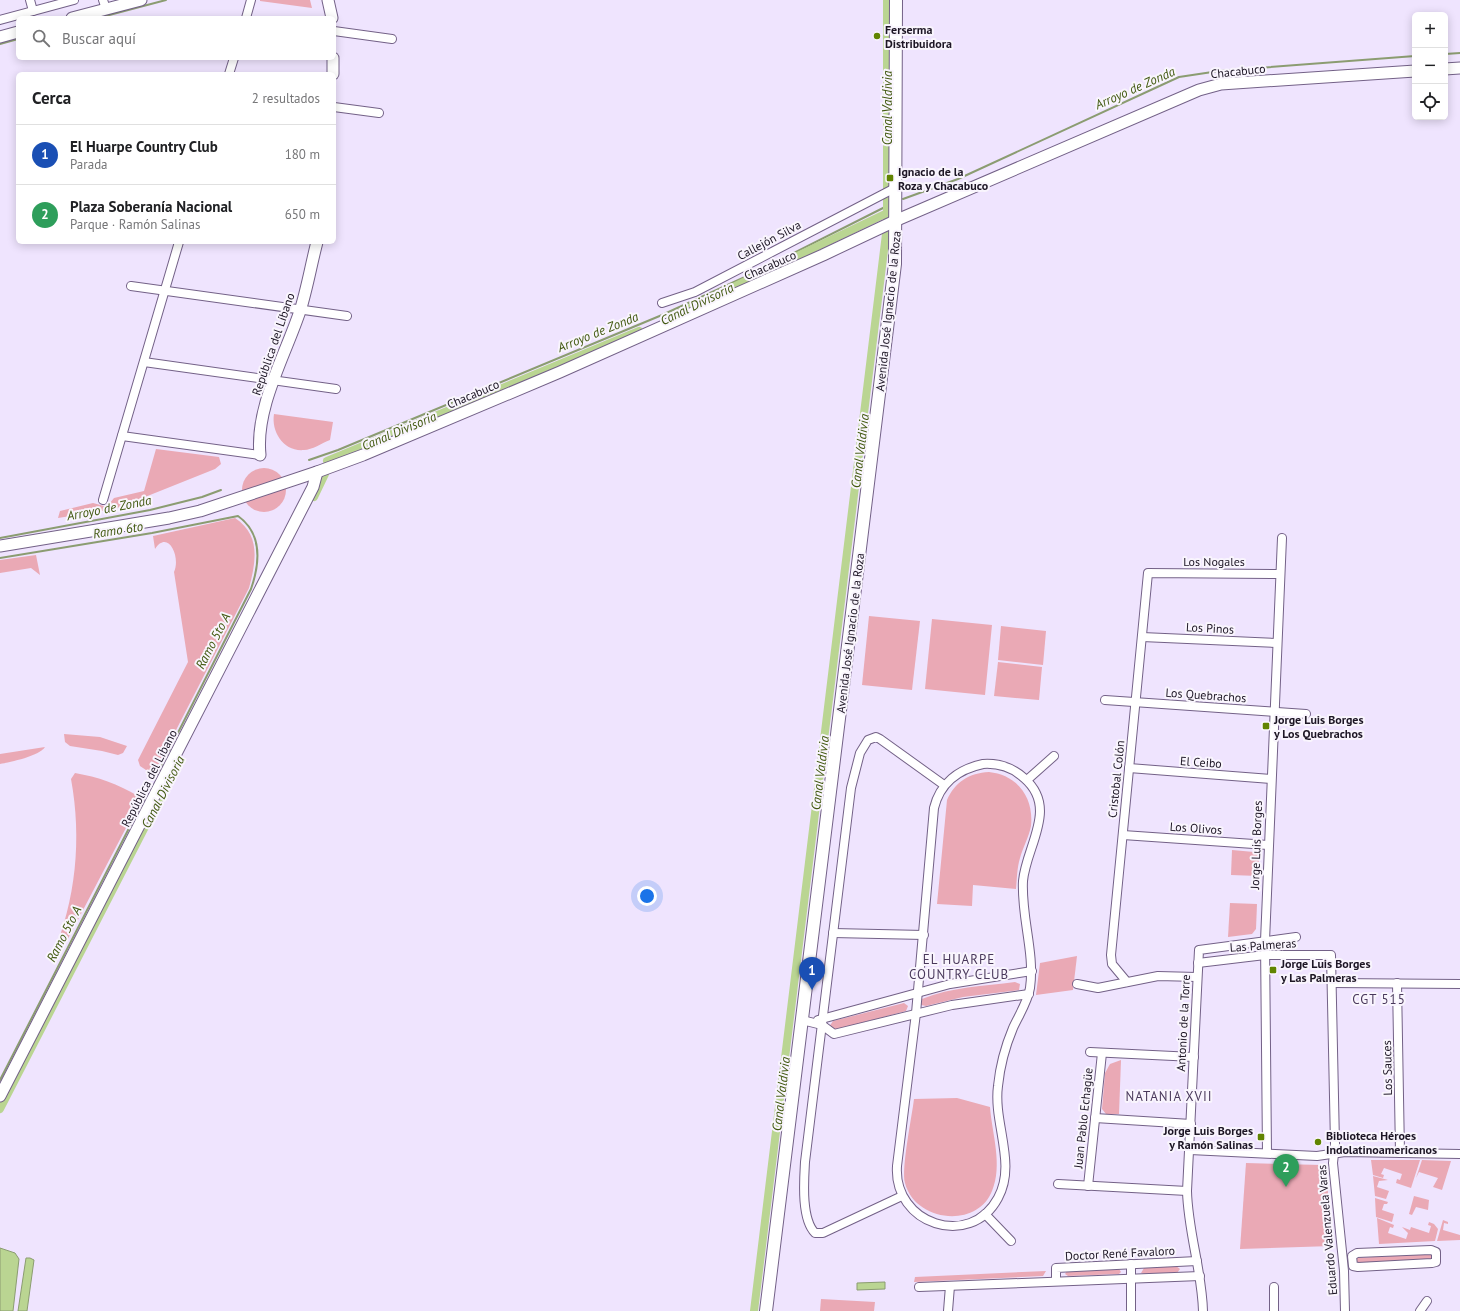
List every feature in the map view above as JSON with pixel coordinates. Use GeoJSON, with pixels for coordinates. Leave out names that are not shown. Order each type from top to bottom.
{"type":"FeatureCollection","features":[{"type":"Feature","properties":{"kind":"main road","name":"Avenida José Ignacio de la Roza"},"geometry":{"type":"LineString","coordinates":[[766,1311],[806,1021],[894,274],[897,220],[890,190],[896,0]]}},
{"type":"Feature","properties":{"kind":"street"},"geometry":{"type":"LineString","coordinates":[[30,0],[33,11]]}},
{"type":"Feature","properties":{"kind":"street"},"geometry":{"type":"LineString","coordinates":[[0,20],[74,0]]}},
{"type":"Feature","properties":{"kind":"street"},"geometry":{"type":"LineString","coordinates":[[77,16],[104,5],[141,0]]}},
{"type":"Feature","properties":{"kind":"street"},"geometry":{"type":"LineString","coordinates":[[247,16],[251,0]]}},
{"type":"Feature","properties":{"kind":"street"},"geometry":{"type":"LineString","coordinates":[[328,0],[332,16]]}},
{"type":"Feature","properties":{"kind":"street"},"geometry":{"type":"LineString","coordinates":[[336,31],[392,39]]}},
{"type":"Feature","properties":{"kind":"street"},"geometry":{"type":"LineString","coordinates":[[0,37],[16,33]]}},
{"type":"Feature","properties":{"kind":"street"},"geometry":{"type":"LineString","coordinates":[[230,72],[233,60]]}},
{"type":"Feature","properties":{"kind":"street"},"geometry":{"type":"LineString","coordinates":[[333,60],[333,72]]}},
{"type":"Feature","properties":{"kind":"street"},"geometry":{"type":"LineString","coordinates":[[1448,69],[1460,68]]}},
{"type":"Feature","properties":{"kind":"street","name":"Chacabuco"},"geometry":{"type":"LineString","coordinates":[[0,546],[184,515],[317,472],[363,455],[560,372],[823,255],[897,220],[1205,88],[1221,84],[1412,71]]}},
{"type":"Feature","properties":{"kind":"street"},"geometry":{"type":"LineString","coordinates":[[336,107],[379,113]]}},
{"type":"Feature","properties":{"kind":"street","name":"Callejón Silva"},"geometry":{"type":"LineString","coordinates":[[662,303],[695,292],[890,190]]}},
{"type":"Feature","properties":{"kind":"street"},"geometry":{"type":"LineString","coordinates":[[102,500],[179,244]]}},
{"type":"Feature","properties":{"kind":"street","name":"República del Líbano"},"geometry":{"type":"LineString","coordinates":[[260,455],[260,423],[274,380],[301,309],[316,244]]}},
{"type":"Feature","properties":{"kind":"street"},"geometry":{"type":"LineString","coordinates":[[131,286],[347,316]]}},
{"type":"Feature","properties":{"kind":"street"},"geometry":{"type":"LineString","coordinates":[[144,362],[336,389]]}},
{"type":"Feature","properties":{"kind":"street"},"geometry":{"type":"LineString","coordinates":[[122,436],[260,455]]}},
{"type":"Feature","properties":{"kind":"street","name":"República del Líbano"},"geometry":{"type":"LineString","coordinates":[[0,1096],[313,487],[317,472]]}},
{"type":"Feature","properties":{"kind":"street","name":"Jorge Luis Borges"},"geometry":{"type":"LineString","coordinates":[[1268,1153],[1265,941],[1282,538]]}},
{"type":"Feature","properties":{"kind":"street","name":"Los Nogales"},"geometry":{"type":"LineString","coordinates":[[1148,573],[1280,574]]}},
{"type":"Feature","properties":{"kind":"street","name":"Cristobal Colón"},"geometry":{"type":"LineString","coordinates":[[1127,982],[1112,964],[1111,959],[1148,573]]}},
{"type":"Feature","properties":{"kind":"street","name":"Los Pinos"},"geometry":{"type":"LineString","coordinates":[[1142,637],[1277,643]]}},
{"type":"Feature","properties":{"kind":"street","name":"Los Quebrachos"},"geometry":{"type":"LineString","coordinates":[[1105,700],[1306,714]]}},
{"type":"Feature","properties":{"kind":"street"},"geometry":{"type":"LineString","coordinates":[[902,1196],[823,1233],[815,1233],[810,1226],[804,1190],[804,1175],[851,788],[857,761],[864,744],[868,740],[872,738],[880,739],[944,785]]}},
{"type":"Feature","properties":{"kind":"street"},"geometry":{"type":"LineString","coordinates":[[1027,780],[1054,756]]}},
{"type":"Feature","properties":{"kind":"street"},"geometry":{"type":"LineString","coordinates":[[983,764],[1005,766],[1014,770],[1027,780],[1038,798],[1040,815],[1038,832],[1026,866],[1024,879],[1023,899],[1032,971],[1029,994],[1012,1032],[1002,1061],[997,1096],[1005,1170],[1002,1191],[997,1200],[984,1214],[969,1223],[953,1226],[935,1224],[915,1213],[902,1196],[897,1182],[897,1166],[916,1013],[936,797],[944,785],[960,772],[983,764]]}},
{"type":"Feature","properties":{"kind":"street","name":"El Ceibo"},"geometry":{"type":"LineString","coordinates":[[1129,768],[1271,779]]}},
{"type":"Feature","properties":{"kind":"street","name":"Los Olivos"},"geometry":{"type":"LineString","coordinates":[[1122,835],[1268,845]]}},
{"type":"Feature","properties":{"kind":"street"},"geometry":{"type":"LineString","coordinates":[[833,933],[924,935]]}},
{"type":"Feature","properties":{"kind":"street","name":"Las Palmeras"},"geometry":{"type":"LineString","coordinates":[[1199,950],[1296,937]]}},
{"type":"Feature","properties":{"kind":"street","name":"Antonio de la Torre"},"geometry":{"type":"LineString","coordinates":[[1199,950],[1187,1192],[1200,1276],[1203,1311]]}},
{"type":"Feature","properties":{"kind":"street","name":"Las Palmeras"},"geometry":{"type":"LineString","coordinates":[[1198,963],[1265,955],[1331,955]]}},
{"type":"Feature","properties":{"kind":"street","name":"Eduardo Valenzuela Varas"},"geometry":{"type":"LineString","coordinates":[[1331,955],[1335,1144],[1333,1154],[1343,1261],[1345,1311]]}},
{"type":"Feature","properties":{"kind":"street"},"geometry":{"type":"LineString","coordinates":[[806,1021],[822,1022],[950,984],[1032,971]]}},
{"type":"Feature","properties":{"kind":"street"},"geometry":{"type":"LineString","coordinates":[[1077,984],[1098,988],[1158,976],[1197,977]]}},
{"type":"Feature","properties":{"kind":"street"},"geometry":{"type":"LineString","coordinates":[[1332,983],[1460,984]]}},
{"type":"Feature","properties":{"kind":"street","name":"Los Sauces"},"geometry":{"type":"LineString","coordinates":[[1397,983],[1400,1153]]}},
{"type":"Feature","properties":{"kind":"street"},"geometry":{"type":"LineString","coordinates":[[822,1022],[830,1033],[834,1034],[916,1013],[967,1002],[1029,994]]}},
{"type":"Feature","properties":{"kind":"street"},"geometry":{"type":"LineString","coordinates":[[1090,1052],[1194,1057]]}},
{"type":"Feature","properties":{"kind":"street","name":"Juan Pablo Echagüe"},"geometry":{"type":"LineString","coordinates":[[1088,1186],[1102,1053]]}},
{"type":"Feature","properties":{"kind":"street"},"geometry":{"type":"LineString","coordinates":[[1095,1118],[1191,1124]]}},
{"type":"Feature","properties":{"kind":"street"},"geometry":{"type":"LineString","coordinates":[[1190,1150],[1317,1156],[1345,1152],[1460,1154]]}},
{"type":"Feature","properties":{"kind":"street"},"geometry":{"type":"LineString","coordinates":[[1058,1184],[1187,1192]]}},
{"type":"Feature","properties":{"kind":"street"},"geometry":{"type":"LineString","coordinates":[[984,1214],[1011,1241]]}},
{"type":"Feature","properties":{"kind":"street"},"geometry":{"type":"LineString","coordinates":[[1431,1250],[1436,1252],[1437,1257],[1436,1262],[1432,1263],[1358,1267],[1353,1266],[1352,1261],[1352,1256],[1358,1253],[1431,1250]]}},
{"type":"Feature","properties":{"kind":"street","name":"Doctor René Favaloro"},"geometry":{"type":"LineString","coordinates":[[1056,1281],[1056,1268],[1197,1261]]}},
{"type":"Feature","properties":{"kind":"street"},"geometry":{"type":"LineString","coordinates":[[1343,1261],[1352,1261]]}},
{"type":"Feature","properties":{"kind":"street"},"geometry":{"type":"LineString","coordinates":[[1131,1264],[1131,1311]]}},
{"type":"Feature","properties":{"kind":"street","name":"Doctor René Favaloro"},"geometry":{"type":"LineString","coordinates":[[919,1287],[1200,1276]]}},
{"type":"Feature","properties":{"kind":"street"},"geometry":{"type":"LineString","coordinates":[[948,1311],[950,1286]]}},
{"type":"Feature","properties":{"kind":"street"},"geometry":{"type":"LineString","coordinates":[[1274,1287],[1274,1311]]}},
{"type":"Feature","properties":{"kind":"street"},"geometry":{"type":"LineString","coordinates":[[1420,1311],[1427,1301]]}},
{"type":"Feature","properties":{"kind":"shaded area"},"geometry":{"type":"Polygon","coordinates":[[[260,0],[310,0],[312,8],[260,1],[260,0]]]}},
{"type":"Feature","properties":{"kind":"shaded area"},"geometry":{"type":"Polygon","coordinates":[[[274,414],[333,422],[330,440],[307,450],[290,448],[280,440],[277,434],[274,414]]]}},
{"type":"Feature","properties":{"kind":"shaded area"},"geometry":{"type":"Polygon","coordinates":[[[156,449],[219,457],[221,464],[215,469],[115,509],[58,518],[60,511],[93,503],[104,506],[109,504],[114,498],[144,491],[156,449]]]}},
{"type":"Feature","properties":{"kind":"shaded area"},"geometry":{"type":"Polygon","coordinates":[[[264,468],[276,472],[282,478],[286,490],[282,502],[276,508],[264,512],[252,508],[246,502],[242,490],[246,478],[252,472],[264,468]]]}},
{"type":"Feature","properties":{"kind":"shaded area"},"geometry":{"type":"Polygon","coordinates":[[[235,518],[249,532],[253,541],[255,559],[249,588],[155,771],[149,772],[140,766],[138,760],[188,662],[174,572],[176,559],[172,547],[169,544],[164,542],[155,549],[153,536],[235,518]]]}},
{"type":"Feature","properties":{"kind":"shaded area"},"geometry":{"type":"Polygon","coordinates":[[[36,555],[40,575],[31,568],[0,573],[0,560],[36,555]]]}},
{"type":"Feature","properties":{"kind":"shaded area"},"geometry":{"type":"Polygon","coordinates":[[[869,616],[920,621],[912,690],[862,685],[869,616]]]}},
{"type":"Feature","properties":{"kind":"shaded area"},"geometry":{"type":"Polygon","coordinates":[[[932,619],[992,625],[985,695],[925,689],[932,619]]]}},
{"type":"Feature","properties":{"kind":"shaded area"},"geometry":{"type":"Polygon","coordinates":[[[1001,626],[1046,631],[1043,665],[998,660],[1001,626]]]}},
{"type":"Feature","properties":{"kind":"shaded area"},"geometry":{"type":"Polygon","coordinates":[[[998,662],[1042,667],[1039,700],[994,696],[998,662]]]}},
{"type":"Feature","properties":{"kind":"shaded area"},"geometry":{"type":"Polygon","coordinates":[[[64,734],[100,737],[127,746],[123,753],[118,755],[70,746],[65,742],[64,734]]]}},
{"type":"Feature","properties":{"kind":"shaded area"},"geometry":{"type":"Polygon","coordinates":[[[45,747],[31,756],[0,764],[0,754],[45,747]]]}},
{"type":"Feature","properties":{"kind":"shaded area"},"geometry":{"type":"Polygon","coordinates":[[[989,772],[999,774],[1016,783],[1027,797],[1030,806],[1031,826],[1019,862],[1016,889],[973,885],[972,906],[937,904],[947,800],[954,788],[959,783],[975,774],[989,772]]]}},
{"type":"Feature","properties":{"kind":"shaded area"},"geometry":{"type":"Polygon","coordinates":[[[75,773],[100,779],[123,788],[138,796],[139,803],[59,956],[52,957],[67,914],[75,869],[76,824],[71,779],[75,773]]]}},
{"type":"Feature","properties":{"kind":"shaded area"},"geometry":{"type":"Polygon","coordinates":[[[1232,850],[1254,852],[1259,856],[1258,876],[1231,875],[1232,850]]]}},
{"type":"Feature","properties":{"kind":"shaded area"},"geometry":{"type":"Polygon","coordinates":[[[1230,903],[1257,904],[1256,929],[1252,934],[1228,937],[1230,903]]]}},
{"type":"Feature","properties":{"kind":"shaded area"},"geometry":{"type":"Polygon","coordinates":[[[1077,956],[1073,990],[1036,995],[1040,963],[1077,956]]]}},
{"type":"Feature","properties":{"kind":"shaded area"},"geometry":{"type":"Polygon","coordinates":[[[1015,982],[1020,984],[1019,990],[963,997],[926,1006],[921,1005],[922,999],[944,992],[1015,982]]]}},
{"type":"Feature","properties":{"kind":"shaded area"},"geometry":{"type":"Polygon","coordinates":[[[904,1003],[908,1006],[906,1011],[835,1030],[829,1027],[833,1021],[904,1003]]]}},
{"type":"Feature","properties":{"kind":"shaded area"},"geometry":{"type":"Polygon","coordinates":[[[1121,1060],[1119,1114],[1106,1114],[1102,1109],[1105,1073],[1110,1064],[1121,1060]]]}},
{"type":"Feature","properties":{"kind":"shaded area"},"geometry":{"type":"Polygon","coordinates":[[[957,1098],[990,1107],[996,1149],[997,1171],[992,1191],[984,1203],[973,1211],[961,1215],[947,1216],[933,1213],[921,1206],[911,1196],[905,1183],[904,1166],[914,1099],[957,1098]]]}},
{"type":"Feature","properties":{"kind":"shaded area"},"geometry":{"type":"Polygon","coordinates":[[[1371,1160],[1420,1160],[1411,1188],[1396,1183],[1397,1179],[1400,1180],[1402,1174],[1384,1168],[1381,1174],[1384,1175],[1383,1178],[1373,1175],[1371,1160]]]}},
{"type":"Feature","properties":{"kind":"shaded area"},"geometry":{"type":"Polygon","coordinates":[[[1422,1160],[1451,1161],[1442,1190],[1433,1187],[1438,1178],[1419,1172],[1416,1178],[1422,1160]]]}},
{"type":"Feature","properties":{"kind":"shaded area"},"geometry":{"type":"Polygon","coordinates":[[[1246,1163],[1322,1165],[1326,1167],[1332,1246],[1240,1249],[1246,1163]]]}},
{"type":"Feature","properties":{"kind":"shaded area"},"geometry":{"type":"Polygon","coordinates":[[[1373,1176],[1388,1180],[1379,1181],[1377,1187],[1389,1191],[1386,1199],[1375,1196],[1373,1176]]]}},
{"type":"Feature","properties":{"kind":"shaded area"},"geometry":{"type":"Polygon","coordinates":[[[1414,1196],[1429,1200],[1428,1210],[1416,1207],[1412,1215],[1409,1214],[1414,1196]]]}},
{"type":"Feature","properties":{"kind":"shaded area"},"geometry":{"type":"Polygon","coordinates":[[[1375,1198],[1388,1202],[1387,1204],[1384,1204],[1382,1210],[1394,1214],[1392,1222],[1376,1217],[1375,1198]]]}},
{"type":"Feature","properties":{"kind":"shaded area"},"geometry":{"type":"Polygon","coordinates":[[[1377,1218],[1394,1225],[1393,1228],[1390,1227],[1388,1233],[1406,1239],[1408,1233],[1402,1227],[1410,1230],[1411,1227],[1429,1233],[1431,1226],[1428,1225],[1429,1222],[1434,1224],[1438,1229],[1435,1241],[1379,1244],[1377,1218]]]}},
{"type":"Feature","properties":{"kind":"shaded area"},"geometry":{"type":"Polygon","coordinates":[[[1443,1220],[1448,1222],[1448,1224],[1444,1223],[1443,1230],[1460,1235],[1460,1240],[1437,1241],[1443,1220]]]}},
{"type":"Feature","properties":{"kind":"shaded area"},"geometry":{"type":"Polygon","coordinates":[[[0,1248],[15,1253],[19,1259],[13,1311],[0,1311],[0,1248]]]}},
{"type":"Feature","properties":{"kind":"shaded area"},"geometry":{"type":"Polygon","coordinates":[[[1432,1254],[1434,1259],[1356,1264],[1354,1258],[1432,1254]]]}},
{"type":"Feature","properties":{"kind":"shaded area"},"geometry":{"type":"Polygon","coordinates":[[[26,1258],[34,1260],[27,1311],[18,1311],[26,1258]]]}},
{"type":"Feature","properties":{"kind":"shaded area"},"geometry":{"type":"Polygon","coordinates":[[[1176,1266],[1180,1269],[1177,1273],[1141,1273],[1144,1268],[1176,1266]]]}},
{"type":"Feature","properties":{"kind":"shaded area"},"geometry":{"type":"Polygon","coordinates":[[[1119,1269],[1121,1272],[1119,1274],[1068,1276],[1065,1274],[1067,1271],[1119,1269]]]}},
{"type":"Feature","properties":{"kind":"shaded area"},"geometry":{"type":"Polygon","coordinates":[[[1046,1271],[1043,1276],[914,1282],[915,1277],[1046,1271]]]}},
{"type":"Feature","properties":{"kind":"shaded area"},"geometry":{"type":"Polygon","coordinates":[[[885,1282],[885,1289],[857,1290],[857,1283],[885,1282]]]}},
{"type":"Feature","properties":{"kind":"shaded area"},"geometry":{"type":"Polygon","coordinates":[[[821,1299],[875,1302],[874,1311],[820,1311],[821,1299]]]}},
{"type":"Feature","properties":{"kind":"waterway"},"geometry":{"type":"LineString","coordinates":[[106,16],[166,0]]}},
{"type":"Feature","properties":{"kind":"waterway","name":"Canal Valdivia"},"geometry":{"type":"LineString","coordinates":[[887,0],[887,217]]}},
{"type":"Feature","properties":{"kind":"waterway"},"geometry":{"type":"LineString","coordinates":[[0,44],[16,40]]}},
{"type":"Feature","properties":{"kind":"waterway","name":"Arroyo de Zonda"},"geometry":{"type":"LineString","coordinates":[[1448,54],[1460,53]]}},
{"type":"Feature","properties":{"kind":"waterway","name":"Arroyo de Zonda"},"geometry":{"type":"LineString","coordinates":[[903,199],[958,179],[1179,77],[1219,71],[1412,56]]}},
{"type":"Feature","properties":{"kind":"waterway","name":"Arroyo de Zonda"},"geometry":{"type":"LineString","coordinates":[[309,460],[338,450],[662,315],[758,271],[887,206]]}},
{"type":"Feature","properties":{"kind":"waterway","name":"Canal Divisoria"},"geometry":{"type":"LineString","coordinates":[[673,316],[887,213]]}},
{"type":"Feature","properties":{"kind":"waterway","name":"Canal Valdivia"},"geometry":{"type":"LineString","coordinates":[[754,1311],[886,234]]}},
{"type":"Feature","properties":{"kind":"waterway","name":"Canal Divisoria"},"geometry":{"type":"LineString","coordinates":[[327,461],[639,331]]}},
{"type":"Feature","properties":{"kind":"waterway","name":"Canal Divisoria"},"geometry":{"type":"LineString","coordinates":[[314,497],[325,474]]}},
{"type":"Feature","properties":{"kind":"waterway","name":"Arroyo de Zonda"},"geometry":{"type":"LineString","coordinates":[[0,538],[150,510],[202,497],[221,490]]}},
{"type":"Feature","properties":{"kind":"waterway","name":"Ramo 5to A"},"geometry":{"type":"LineString","coordinates":[[0,558],[152,533],[238,516],[252,531],[257,550],[257,559],[251,589],[157,774]]}},
{"type":"Feature","properties":{"kind":"waterway","name":"Canal Divisoria"},"geometry":{"type":"LineString","coordinates":[[0,1109],[162,794]]}},
{"type":"Feature","properties":{"kind":"waterway","name":"Ramo 5to A"},"geometry":{"type":"LineString","coordinates":[[0,1080],[145,797]]}},
{"type":"Feature","properties":{"kind":"place","name":"Ferserma Distribuidora"},"geometry":{"type":"Point","coordinates":[877,36]}},
{"type":"Feature","properties":{"kind":"place","name":"Ignacio de la Roza y Chacabuco"},"geometry":{"type":"Point","coordinates":[890,178]}},
{"type":"Feature","properties":{"kind":"place","name":"Jorge Luis Borges y Los Quebrachos"},"geometry":{"type":"Point","coordinates":[1266,726]}},
{"type":"Feature","properties":{"kind":"place","name":"Jorge Luis Borges y Las Palmeras"},"geometry":{"type":"Point","coordinates":[1273,970]}},
{"type":"Feature","properties":{"kind":"place","name":"El Huarpe Country Club"},"geometry":{"type":"Point","coordinates":[812,990]}},
{"type":"Feature","properties":{"kind":"place","name":"Jorge Luis Borges y Ramón Salinas"},"geometry":{"type":"Point","coordinates":[1261,1137]}},
{"type":"Feature","properties":{"kind":"place","name":"Biblioteca Héroes Indolatinoamericanos"},"geometry":{"type":"Point","coordinates":[1318,1142]}},
{"type":"Feature","properties":{"kind":"place","name":"Plaza Soberanía Nacional"},"geometry":{"type":"Point","coordinates":[1286,1187]}},
{"type":"Feature","properties":{"kind":"district","name":"EL HUARPE COUNTRY CLUB"},"geometry":{"type":"Point","coordinates":[959,966]}},
{"type":"Feature","properties":{"kind":"district","name":"CGT 515"},"geometry":{"type":"Point","coordinates":[1379,999]}},
{"type":"Feature","properties":{"kind":"district","name":"NATANIA XVII"},"geometry":{"type":"Point","coordinates":[1169,1096]}},
{"type":"Feature","properties":{"kind":"water label","name":"Ramo 6to"},"geometry":{"type":"Point","coordinates":[118,530]}}]}
